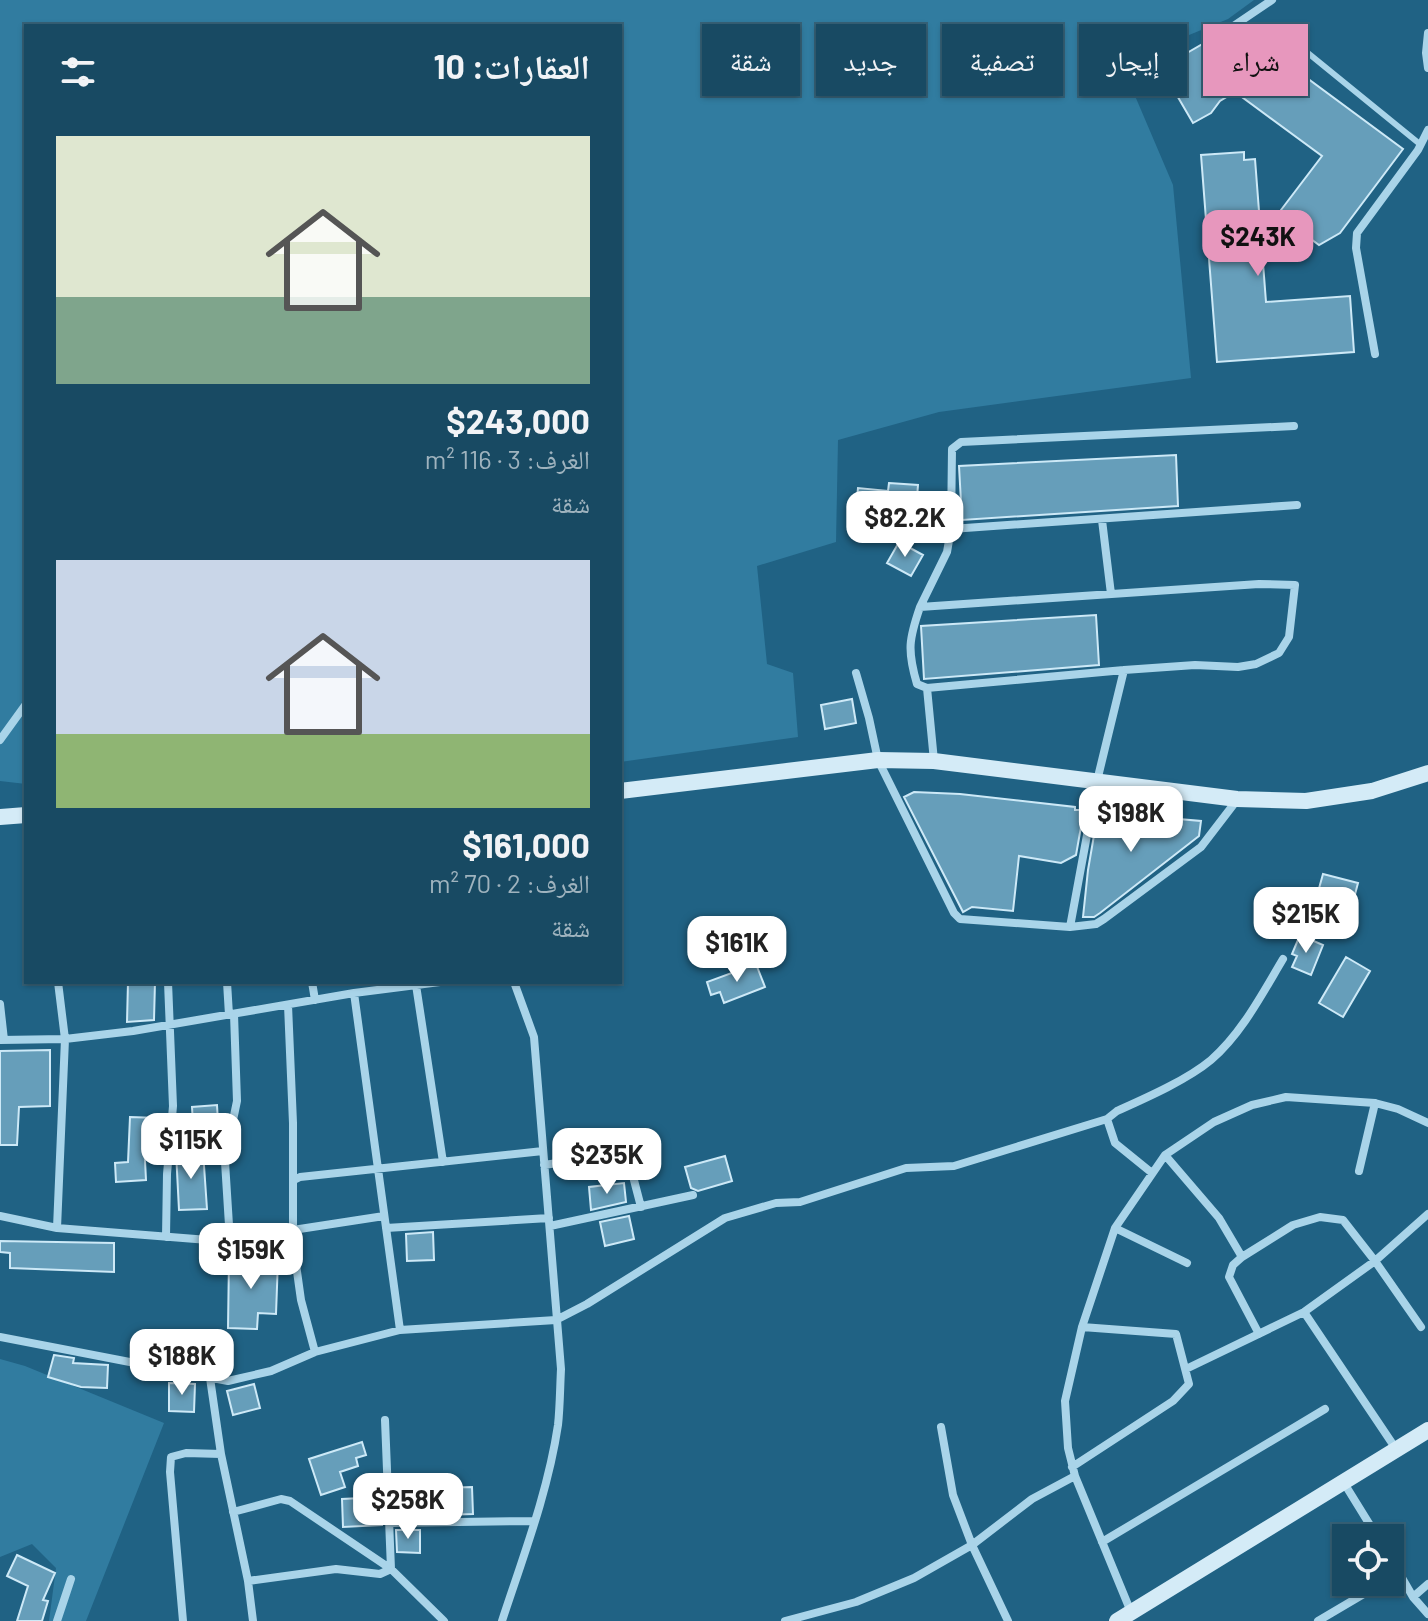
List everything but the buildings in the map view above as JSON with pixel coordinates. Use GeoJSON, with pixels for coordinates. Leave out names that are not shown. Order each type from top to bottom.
{"type":"FeatureCollection","features":[{"type":"Feature","properties":{"kind":"street"},"geometry":{"type":"LineString","coordinates":[[1236,24],[1272,0]]}},
{"type":"Feature","properties":{"kind":"street"},"geometry":{"type":"LineString","coordinates":[[1428,33],[1428,68]]}},
{"type":"Feature","properties":{"kind":"street"},"geometry":{"type":"LineString","coordinates":[[1375,354],[1356,248],[1357,233],[1421,145],[1428,130]]}},
{"type":"Feature","properties":{"kind":"street"},"geometry":{"type":"LineString","coordinates":[[920,607],[1259,584],[1295,585],[1289,637],[1279,653],[1256,664],[1238,667],[1195,665],[927,688],[917,684],[911,664],[909,638],[920,607],[947,552],[951,529],[952,449],[961,442],[1294,426]]}},
{"type":"Feature","properties":{"kind":"street"},"geometry":{"type":"LineString","coordinates":[[951,529],[1297,505]]}},
{"type":"Feature","properties":{"kind":"street"},"geometry":{"type":"LineString","coordinates":[[1102,520],[1111,594]]}},
{"type":"Feature","properties":{"kind":"street"},"geometry":{"type":"LineString","coordinates":[[1070,927],[1097,781],[1124,670]]}},
{"type":"Feature","properties":{"kind":"street"},"geometry":{"type":"LineString","coordinates":[[856,673],[878,760],[954,913],[960,919],[1070,927],[1096,924],[1201,847],[1237,799]]}},
{"type":"Feature","properties":{"kind":"street"},"geometry":{"type":"LineString","coordinates":[[927,688],[934,761]]}},
{"type":"Feature","properties":{"kind":"street"},"geometry":{"type":"LineString","coordinates":[[0,740],[24,707]]}},
{"type":"Feature","properties":{"kind":"street"},"geometry":{"type":"LineString","coordinates":[[622,791],[878,760],[934,761],[1237,799],[1306,801],[1372,791],[1428,773]]}},
{"type":"Feature","properties":{"kind":"street"},"geometry":{"type":"LineString","coordinates":[[0,808],[24,814]]}},
{"type":"Feature","properties":{"kind":"street"},"geometry":{"type":"LineString","coordinates":[[0,817],[24,815]]}},
{"type":"Feature","properties":{"kind":"street"},"geometry":{"type":"LineString","coordinates":[[0,1337],[228,1381],[271,1371],[315,1352],[400,1330],[556,1320],[725,1218],[776,1203],[800,1202],[916,1166],[954,1166],[1107,1119],[1211,1060],[1249,1015],[1283,959]]}},
{"type":"Feature","properties":{"kind":"street"},"geometry":{"type":"LineString","coordinates":[[57,1228],[65,1039],[58,984]]}},
{"type":"Feature","properties":{"kind":"street"},"geometry":{"type":"LineString","coordinates":[[166,1237],[173,1106],[168,984]]}},
{"type":"Feature","properties":{"kind":"street"},"geometry":{"type":"LineString","coordinates":[[227,984],[237,1101],[235,1117],[224,1146],[230,1241]]}},
{"type":"Feature","properties":{"kind":"street"},"geometry":{"type":"LineString","coordinates":[[312,984],[315,1000]]}},
{"type":"Feature","properties":{"kind":"street"},"geometry":{"type":"LineString","coordinates":[[0,1004],[2,1040],[65,1039],[171,1025],[381,986],[424,984]]}},
{"type":"Feature","properties":{"kind":"street"},"geometry":{"type":"LineString","coordinates":[[502,1621],[550,1468],[558,1423],[561,1369],[534,1037],[515,984]]}},
{"type":"Feature","properties":{"kind":"street"},"geometry":{"type":"LineString","coordinates":[[416,985],[443,1162]]}},
{"type":"Feature","properties":{"kind":"street"},"geometry":{"type":"LineString","coordinates":[[354,993],[400,1330]]}},
{"type":"Feature","properties":{"kind":"street"},"geometry":{"type":"LineString","coordinates":[[288,1005],[293,1243],[301,1300],[315,1352]]}},
{"type":"Feature","properties":{"kind":"street"},"geometry":{"type":"LineString","coordinates":[[1428,1123],[1398,1109],[1375,1103],[1321,1098],[1267,1100],[1214,1122],[1165,1155],[1115,1228],[1082,1327],[1065,1401],[1074,1471],[1102,1542],[1124,1616],[1428,1430]]}},
{"type":"Feature","properties":{"kind":"street"},"geometry":{"type":"LineString","coordinates":[[1359,1171],[1375,1103]]}},
{"type":"Feature","properties":{"kind":"street"},"geometry":{"type":"LineString","coordinates":[[1107,1119],[1115,1143],[1152,1173]]}},
{"type":"Feature","properties":{"kind":"street"},"geometry":{"type":"LineString","coordinates":[[294,1180],[543,1151]]}},
{"type":"Feature","properties":{"kind":"street"},"geometry":{"type":"LineString","coordinates":[[544,1165],[625,1155],[641,1207]]}},
{"type":"Feature","properties":{"kind":"street"},"geometry":{"type":"LineString","coordinates":[[1165,1155],[1219,1218],[1242,1257]]}},
{"type":"Feature","properties":{"kind":"street"},"geometry":{"type":"LineString","coordinates":[[386,1228],[550,1222],[693,1195]]}},
{"type":"Feature","properties":{"kind":"street"},"geometry":{"type":"LineString","coordinates":[[1186,1369],[1304,1312],[1375,1261],[1428,1214]]}},
{"type":"Feature","properties":{"kind":"street"},"geometry":{"type":"LineString","coordinates":[[0,1216],[57,1228],[293,1243]]}},
{"type":"Feature","properties":{"kind":"street"},"geometry":{"type":"LineString","coordinates":[[293,1230],[384,1216]]}},
{"type":"Feature","properties":{"kind":"street"},"geometry":{"type":"LineString","coordinates":[[1259,1334],[1229,1277],[1233,1265],[1293,1225],[1312,1218],[1330,1217],[1343,1220],[1421,1327]]}},
{"type":"Feature","properties":{"kind":"street"},"geometry":{"type":"LineString","coordinates":[[1115,1228],[1187,1263]]}},
{"type":"Feature","properties":{"kind":"street"},"geometry":{"type":"LineString","coordinates":[[1304,1312],[1396,1450]]}},
{"type":"Feature","properties":{"kind":"street"},"geometry":{"type":"LineString","coordinates":[[785,1621],[884,1592],[972,1545],[1032,1499],[1173,1401],[1188,1387],[1176,1334],[1082,1327]]}},
{"type":"Feature","properties":{"kind":"street"},"geometry":{"type":"LineString","coordinates":[[210,1378],[221,1454],[248,1581],[253,1621]]}},
{"type":"Feature","properties":{"kind":"street"},"geometry":{"type":"LineString","coordinates":[[1102,1542],[1325,1409]]}},
{"type":"Feature","properties":{"kind":"street"},"geometry":{"type":"LineString","coordinates":[[385,1420],[391,1569]]}},
{"type":"Feature","properties":{"kind":"street"},"geometry":{"type":"LineString","coordinates":[[941,1427],[953,1495],[972,1545],[1008,1621]]}},
{"type":"Feature","properties":{"kind":"street"},"geometry":{"type":"LineString","coordinates":[[183,1621],[172,1507],[171,1457],[186,1453],[221,1454]]}},
{"type":"Feature","properties":{"kind":"street"},"geometry":{"type":"LineString","coordinates":[[1344,1483],[1369,1524]]}},
{"type":"Feature","properties":{"kind":"street"},"geometry":{"type":"LineString","coordinates":[[233,1512],[281,1499],[290,1501],[391,1569],[444,1621]]}},
{"type":"Feature","properties":{"kind":"street"},"geometry":{"type":"LineString","coordinates":[[389,1523],[535,1521]]}},
{"type":"Feature","properties":{"kind":"street"},"geometry":{"type":"LineString","coordinates":[[248,1581],[336,1569],[380,1574],[391,1569]]}},
{"type":"Feature","properties":{"kind":"street"},"geometry":{"type":"LineString","coordinates":[[57,1621],[71,1579]]}},
{"type":"Feature","properties":{"kind":"street"},"geometry":{"type":"LineString","coordinates":[[1404,1580],[1428,1614]]}},
{"type":"Feature","properties":{"kind":"street"},"geometry":{"type":"LineString","coordinates":[[1413,1597],[1428,1584]]}},
{"type":"Feature","properties":{"kind":"street"},"geometry":{"type":"LineString","coordinates":[[1318,1621],[1360,1596]]}},
{"type":"Feature","properties":{"kind":"lane"},"geometry":{"type":"LineString","coordinates":[[1308,53],[1421,145]]}},
{"type":"Feature","properties":{"kind":"shaded area"},"geometry":{"type":"Polygon","coordinates":[[[0,0],[1254,0],[1228,19],[1216,24],[1203,24],[1203,29],[1187,36],[1187,24],[1079,24],[1079,96],[1135,96],[1173,185],[1191,378],[939,412],[838,440],[836,542],[757,566],[767,664],[793,673],[798,737],[622,762],[622,24],[24,24],[24,784],[0,781],[0,0]]]}},
{"type":"Feature","properties":{"kind":"shaded area"},"geometry":{"type":"Polygon","coordinates":[[[0,1359],[25,1366],[164,1423],[86,1621],[49,1621],[56,1568],[32,1544],[0,1557],[0,1359]]]}}]}
